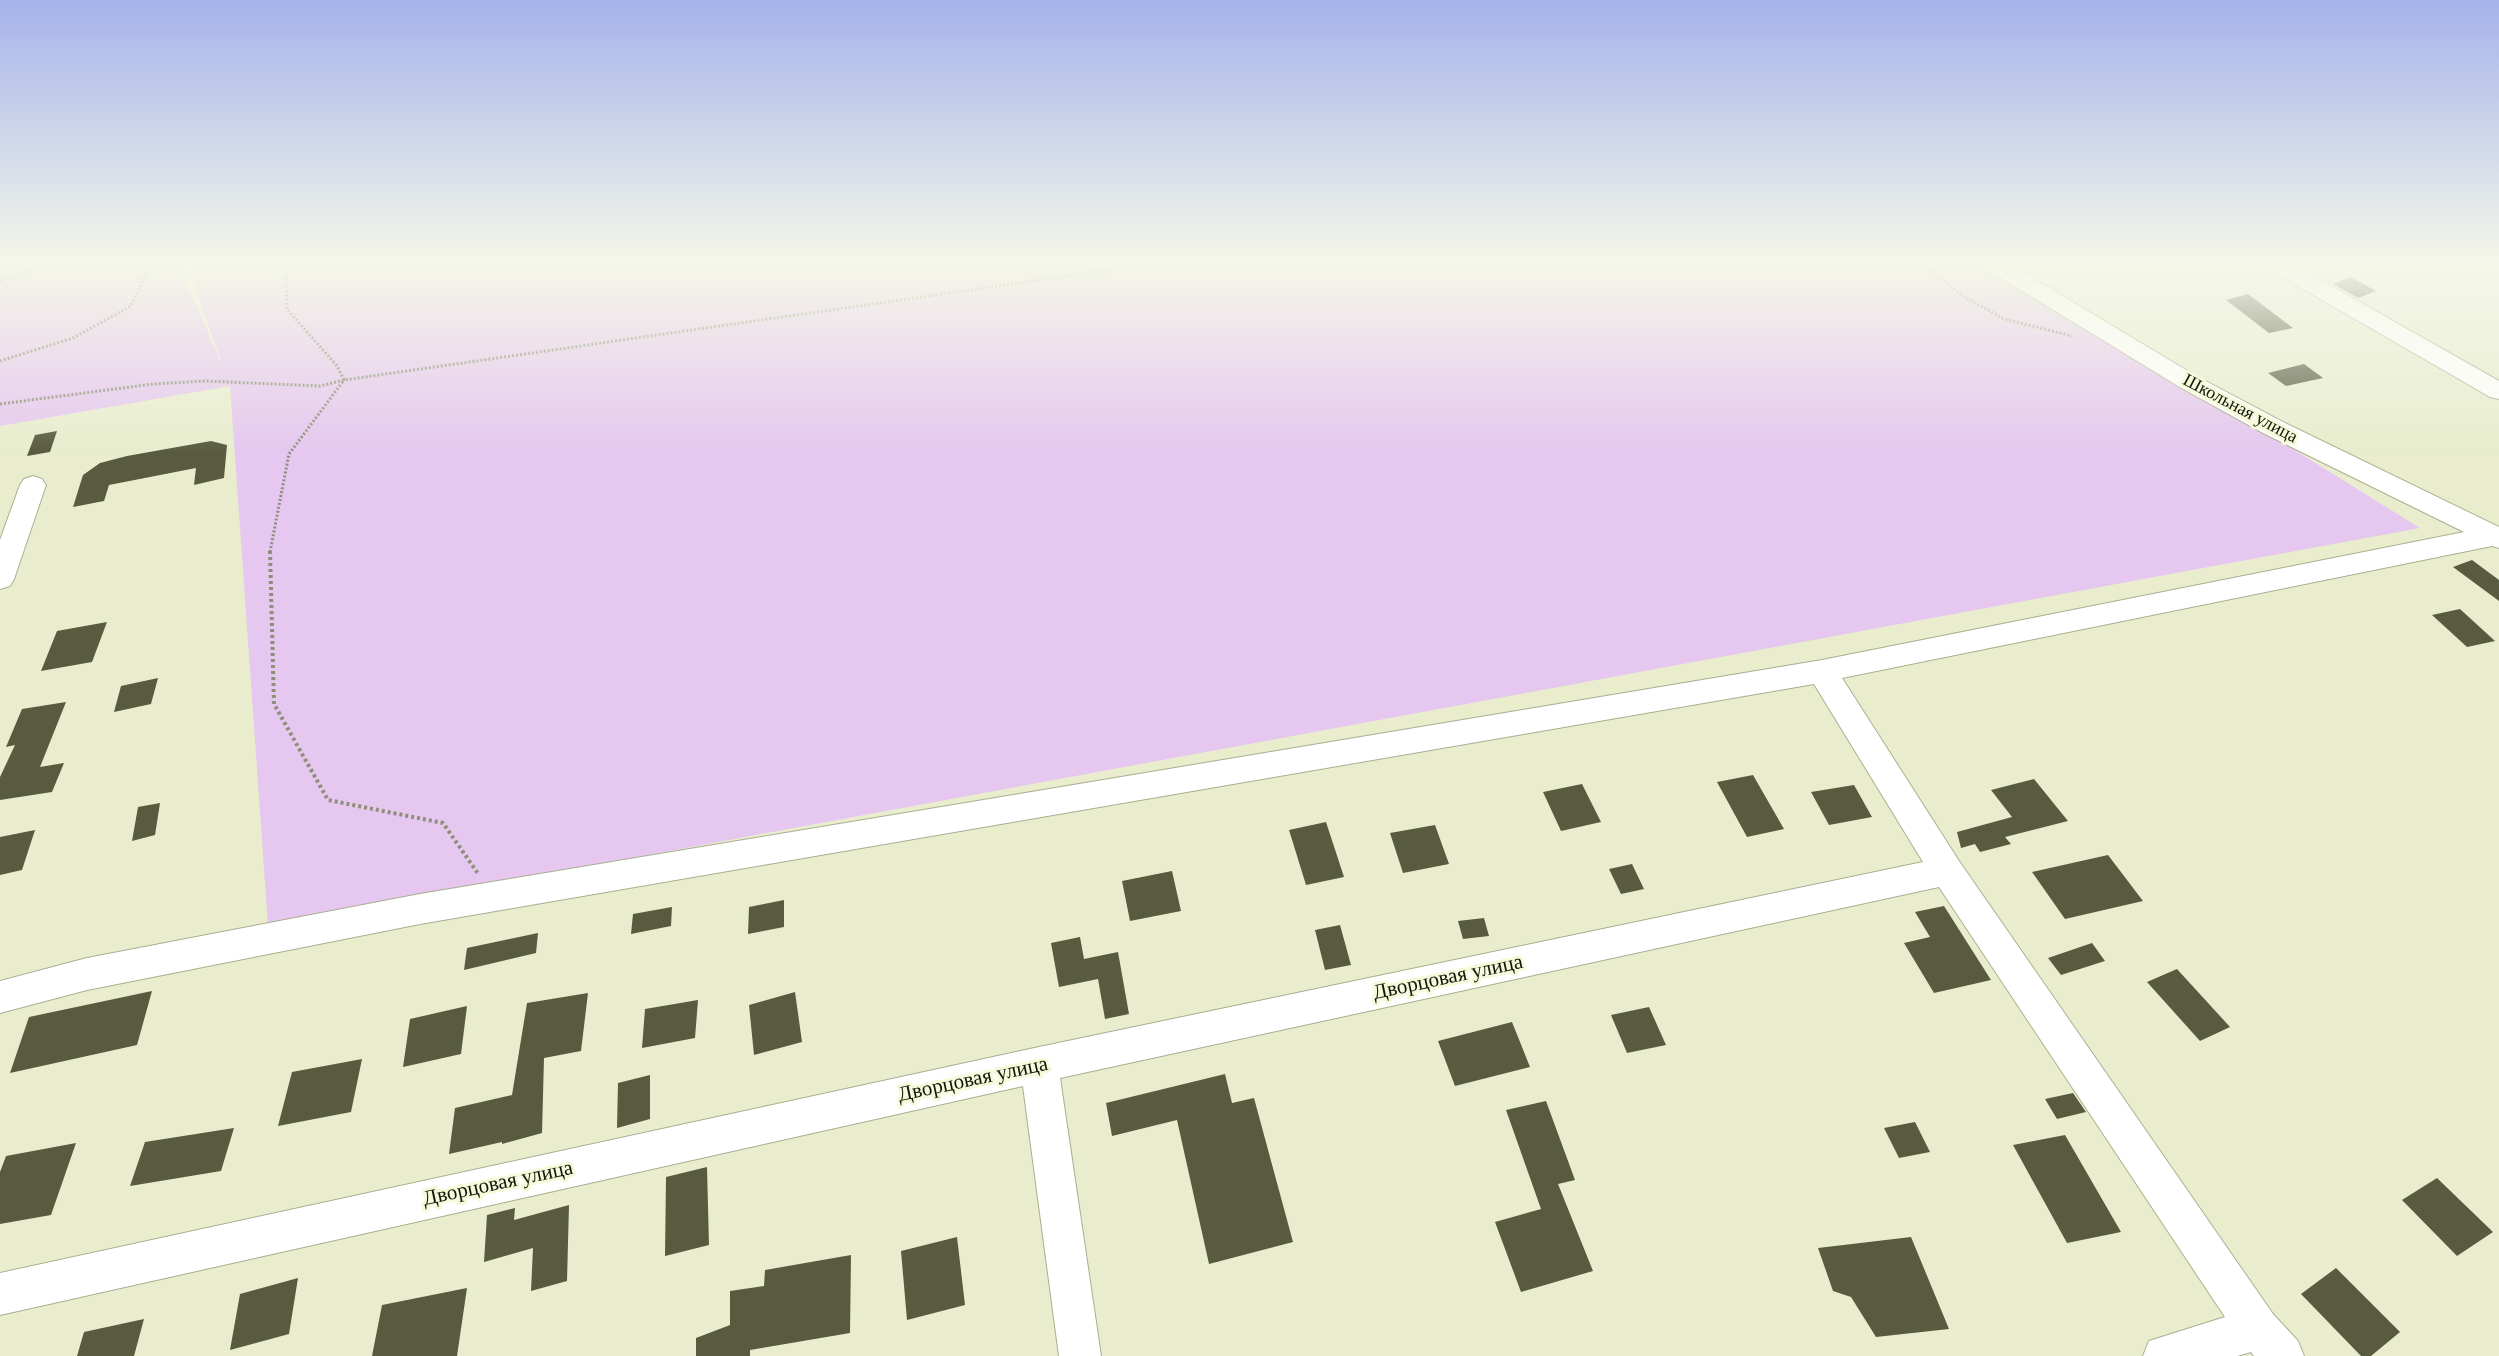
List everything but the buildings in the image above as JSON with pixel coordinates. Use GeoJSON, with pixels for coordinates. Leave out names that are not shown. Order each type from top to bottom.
{"type":"FeatureCollection","features":[{"type":"Feature","properties":{"kind":"street","name":"Школьная улица"},"geometry":{"type":"LineString","coordinates":[[2093,325],[2272,427],[2496,537]]}},
{"type":"Feature","properties":{"kind":"street"},"geometry":{"type":"LineString","coordinates":[[2384,325],[2499,391]]}},
{"type":"Feature","properties":{"kind":"street"},"geometry":{"type":"LineString","coordinates":[[0,579],[33,485]]}},
{"type":"Feature","properties":{"kind":"street"},"geometry":{"type":"LineString","coordinates":[[0,997],[87,974],[494,897],[1822,671],[2496,537]]}},
{"type":"Feature","properties":{"kind":"street"},"geometry":{"type":"LineString","coordinates":[[1822,671],[1947,871],[2271,1343],[2164,1356]]}},
{"type":"Feature","properties":{"kind":"street","name":"Дворцовая улица"},"geometry":{"type":"LineString","coordinates":[[0,1294],[1039,1065],[1947,871]]}},
{"type":"Feature","properties":{"kind":"street"},"geometry":{"type":"LineString","coordinates":[[1039,1065],[1080,1356]]}},
{"type":"Feature","properties":{"kind":"path"},"geometry":{"type":"LineString","coordinates":[[0,361],[73,338],[96,325]]}},
{"type":"Feature","properties":{"kind":"path"},"geometry":{"type":"LineString","coordinates":[[301,325],[337,366],[344,380]]}},
{"type":"Feature","properties":{"kind":"path"},"geometry":{"type":"LineString","coordinates":[[0,404],[153,384],[205,381],[320,386],[344,380],[725,325]]}},
{"type":"Feature","properties":{"kind":"path"},"geometry":{"type":"LineString","coordinates":[[2029,325],[2067,335],[2121,343]]}},
{"type":"Feature","properties":{"kind":"path"},"geometry":{"type":"LineString","coordinates":[[344,380],[289,454],[268,560],[274,704],[328,800],[443,824],[494,897]]}},
{"type":"Feature","properties":{"kind":"shaded area"},"geometry":{"type":"Polygon","coordinates":[[[0,325],[205,325],[225,372],[208,325],[2094,325],[2420,528],[268,925],[230,386],[0,426],[0,325]]]}}]}
